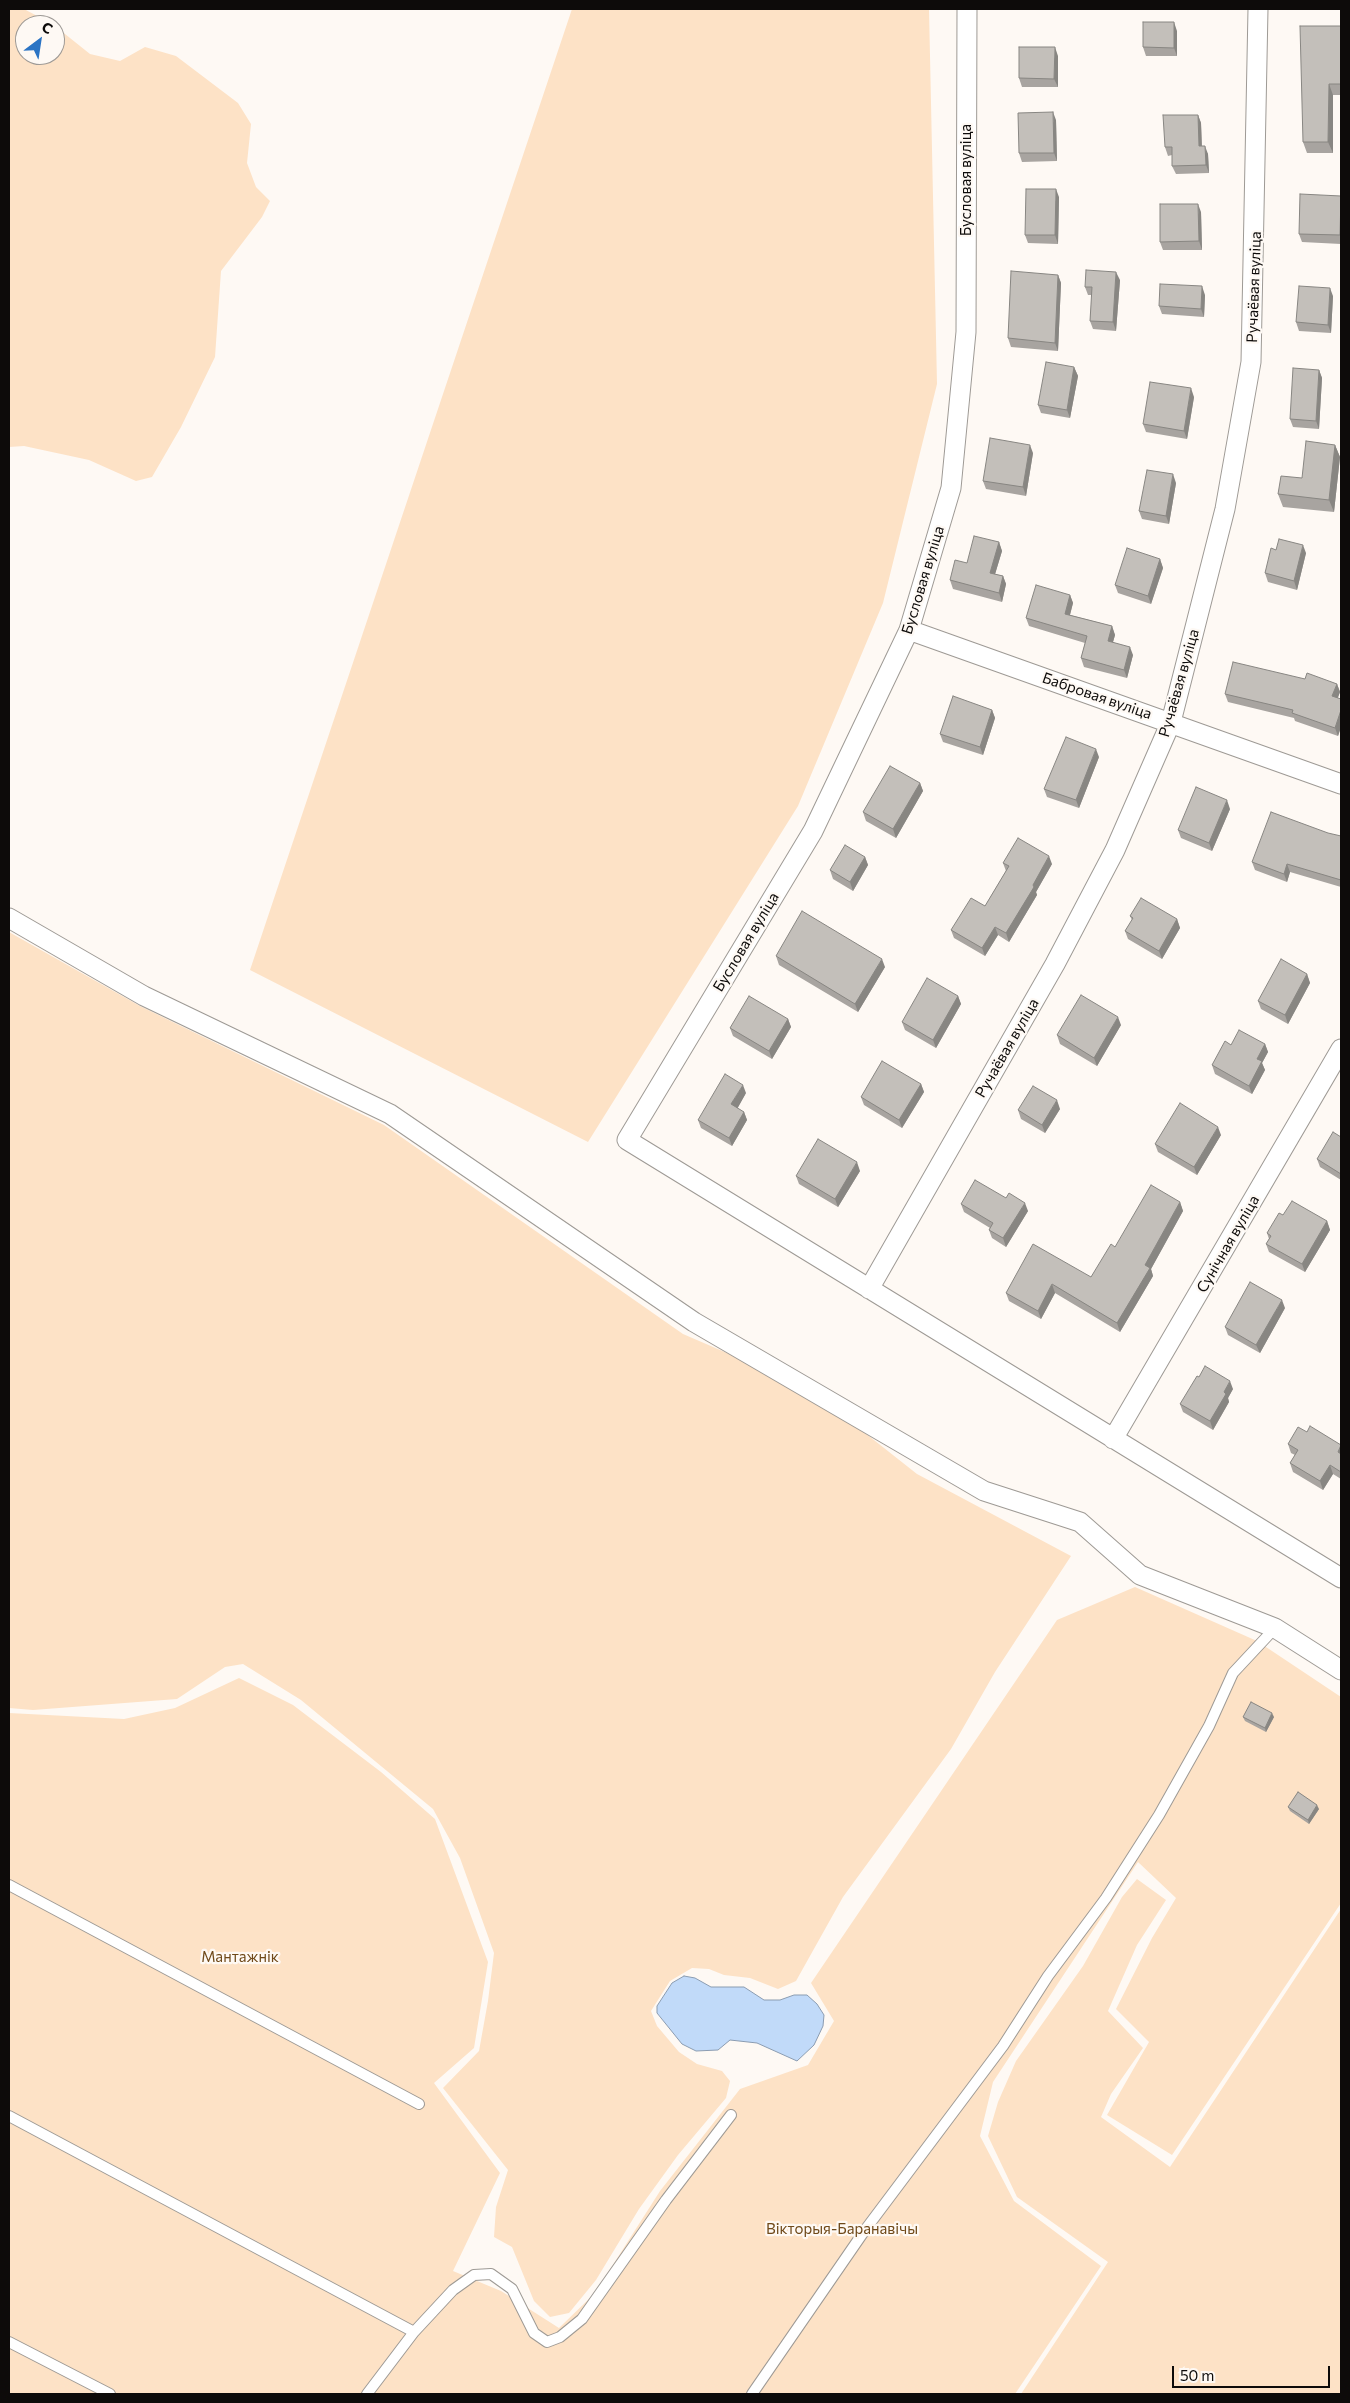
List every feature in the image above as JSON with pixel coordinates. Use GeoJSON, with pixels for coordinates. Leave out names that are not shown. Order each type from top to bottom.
{"type":"FeatureCollection","features":[{"type":"Feature","properties":{"kind":"street","name":"Бусловая вуліца"},"geometry":{"type":"LineString","coordinates":[[869,1290],[627,1140],[813,830],[909,630],[951,488],[966,332],[966,9]]}},
{"type":"Feature","properties":{"kind":"street","name":"Ручаёвая вуліца"},"geometry":{"type":"LineString","coordinates":[[869,1290],[1059,955],[1115,850],[1172,722],[1225,509],[1252,362],[1258,9]]}},
{"type":"Feature","properties":{"kind":"street","name":"Бабровая вуліца"},"geometry":{"type":"LineString","coordinates":[[909,630],[1172,722],[1341,784]]}},
{"type":"Feature","properties":{"kind":"street"},"geometry":{"type":"LineString","coordinates":[[9,918],[144,996],[390,1114],[694,1322],[984,1491],[1080,1522],[1140,1575],[1275,1628],[1341,1670]]}},
{"type":"Feature","properties":{"kind":"street","name":"Сунічная вуліца"},"geometry":{"type":"LineString","coordinates":[[1113,1439],[1341,1049]]}},
{"type":"Feature","properties":{"kind":"street"},"geometry":{"type":"LineString","coordinates":[[869,1290],[1341,1578]]}},
{"type":"Feature","properties":{"kind":"lane"},"geometry":{"type":"LineString","coordinates":[[752,2394],[865,2230],[1003,2046],[1048,1976],[1106,1898],[1160,1815],[1209,1726],[1233,1673],[1275,1628]]}},
{"type":"Feature","properties":{"kind":"lane"},"geometry":{"type":"LineString","coordinates":[[9,1885],[419,2104]]}},
{"type":"Feature","properties":{"kind":"lane"},"geometry":{"type":"LineString","coordinates":[[368,2394],[414,2332],[453,2290],[474,2274],[491,2274],[512,2289],[534,2333],[547,2342],[560,2337],[582,2319],[666,2200],[731,2115]]}},
{"type":"Feature","properties":{"kind":"lane"},"geometry":{"type":"LineString","coordinates":[[9,2116],[414,2332]]}},
{"type":"Feature","properties":{"kind":"lane"},"geometry":{"type":"LineString","coordinates":[[9,2342],[110,2394]]}},
{"type":"Feature","properties":{"kind":"green space"},"geometry":{"type":"Polygon","coordinates":[[[9,9],[24,9],[35,15],[15,15],[15,65],[65,65],[65,34],[90,54],[120,61],[145,47],[176,56],[238,103],[251,124],[247,163],[256,187],[270,201],[262,217],[221,271],[215,357],[181,427],[152,477],[136,481],[89,460],[24,446],[9,447],[9,9]]]}},
{"type":"Feature","properties":{"kind":"green space"},"geometry":{"type":"Polygon","coordinates":[[[572,9],[929,9],[937,384],[883,603],[798,806],[588,1142],[250,970],[572,9]]]}},
{"type":"Feature","properties":{"kind":"green space"},"geometry":{"type":"Polygon","coordinates":[[[9,932],[140,1006],[384,1125],[683,1334],[808,1388],[917,1474],[1071,1556],[995,1672],[951,1749],[843,1897],[796,1981],[778,1989],[750,1978],[724,1975],[709,1969],[692,1968],[670,1981],[651,2011],[657,2026],[679,2052],[697,2064],[722,2071],[730,2081],[726,2098],[678,2155],[639,2209],[596,2280],[569,2313],[550,2317],[534,2301],[512,2247],[494,2237],[496,2207],[508,2170],[443,2088],[479,2051],[494,1953],[460,1858],[433,1809],[301,1700],[243,1664],[225,1667],[177,1699],[33,1710],[9,1708],[9,932]]]}},
{"type":"Feature","properties":{"kind":"green space"},"geometry":{"type":"Polygon","coordinates":[[[1135,1587],[1257,1641],[1341,1697],[1341,1903],[1172,2155],[1107,2115],[1149,2042],[1116,2009],[1152,1938],[1176,1898],[1138,1862],[993,2082],[980,2136],[1014,2201],[1101,2266],[1015,2394],[9,2394],[9,1713],[124,1719],[175,1708],[239,1678],[293,1705],[381,1772],[435,1819],[488,1962],[474,2048],[434,2083],[500,2173],[453,2271],[501,2291],[559,2328],[595,2293],[660,2191],[740,2089],[808,2065],[834,2021],[811,1983],[1057,1620],[1135,1587]]]}},
{"type":"Feature","properties":{"kind":"green space"},"geometry":{"type":"Polygon","coordinates":[[[1137,1879],[1166,1900],[1137,1945],[1108,2011],[1143,2048],[1111,2094],[1101,2117],[1170,2167],[1341,1909],[1341,2394],[1021,2394],[1108,2262],[1017,2197],[988,2136],[998,2102],[1016,2061],[1083,1966],[1122,1897],[1137,1879]]]}},
{"type":"Feature","properties":{"kind":"water"},"geometry":{"type":"Polygon","coordinates":[[[684,1976],[695,1978],[711,1987],[744,1987],[764,2000],[780,2000],[794,1995],[807,1995],[817,2004],[824,2015],[823,2026],[814,2045],[797,2061],[757,2043],[730,2040],[718,2050],[696,2051],[682,2044],[657,2013],[657,2006],[672,1983],[684,1976]]]}},
{"type":"Feature","properties":{"kind":"building"},"geometry":{"type":"Polygon","coordinates":[[[1143,22],[1174,22],[1174,48],[1143,47],[1143,22]]]}},
{"type":"Feature","properties":{"kind":"building"},"geometry":{"type":"Polygon","coordinates":[[[1300,26],[1341,26],[1341,84],[1329,84],[1328,142],[1303,142],[1300,26]]]}},
{"type":"Feature","properties":{"kind":"building"},"geometry":{"type":"Polygon","coordinates":[[[1019,47],[1055,47],[1054,79],[1019,78],[1019,47]]]}},
{"type":"Feature","properties":{"kind":"building"},"geometry":{"type":"Polygon","coordinates":[[[1053,112],[1054,153],[1019,153],[1018,113],[1053,112]]]}},
{"type":"Feature","properties":{"kind":"building"},"geometry":{"type":"Polygon","coordinates":[[[1163,115],[1198,115],[1199,146],[1205,146],[1206,165],[1172,166],[1172,147],[1165,147],[1163,115]]]}},
{"type":"Feature","properties":{"kind":"building"},"geometry":{"type":"Polygon","coordinates":[[[1026,189],[1056,189],[1055,235],[1025,235],[1026,189]]]}},
{"type":"Feature","properties":{"kind":"building"},"geometry":{"type":"Polygon","coordinates":[[[1300,194],[1341,196],[1340,235],[1299,234],[1300,194]]]}},
{"type":"Feature","properties":{"kind":"building"},"geometry":{"type":"Polygon","coordinates":[[[1160,204],[1198,204],[1199,241],[1160,242],[1160,204]]]}},
{"type":"Feature","properties":{"kind":"building"},"geometry":{"type":"Polygon","coordinates":[[[1086,270],[1116,272],[1113,322],[1090,321],[1092,287],[1085,287],[1086,270]]]}},
{"type":"Feature","properties":{"kind":"building"},"geometry":{"type":"Polygon","coordinates":[[[1011,271],[1058,275],[1055,343],[1008,338],[1011,271]]]}},
{"type":"Feature","properties":{"kind":"building"},"geometry":{"type":"Polygon","coordinates":[[[1160,284],[1202,286],[1201,309],[1159,306],[1160,284]]]}},
{"type":"Feature","properties":{"kind":"building"},"geometry":{"type":"Polygon","coordinates":[[[1299,286],[1330,288],[1328,325],[1296,322],[1299,286]]]}},
{"type":"Feature","properties":{"kind":"building"},"geometry":{"type":"Polygon","coordinates":[[[1046,362],[1074,367],[1067,410],[1038,405],[1046,362]]]}},
{"type":"Feature","properties":{"kind":"building"},"geometry":{"type":"Polygon","coordinates":[[[1293,368],[1319,370],[1316,421],[1290,419],[1293,368]]]}},
{"type":"Feature","properties":{"kind":"building"},"geometry":{"type":"Polygon","coordinates":[[[1150,382],[1191,388],[1184,431],[1143,424],[1150,382]]]}},
{"type":"Feature","properties":{"kind":"building"},"geometry":{"type":"Polygon","coordinates":[[[990,438],[1030,445],[1023,487],[983,481],[990,438]]]}},
{"type":"Feature","properties":{"kind":"building"},"geometry":{"type":"Polygon","coordinates":[[[1306,441],[1335,445],[1329,500],[1278,494],[1281,476],[1302,478],[1306,441]]]}},
{"type":"Feature","properties":{"kind":"building"},"geometry":{"type":"Polygon","coordinates":[[[1147,470],[1173,474],[1166,516],[1139,511],[1147,470]]]}},
{"type":"Feature","properties":{"kind":"building"},"geometry":{"type":"Polygon","coordinates":[[[974,536],[999,542],[990,573],[1003,576],[999,593],[950,580],[955,560],[967,563],[974,536]]]}},
{"type":"Feature","properties":{"kind":"building"},"geometry":{"type":"Polygon","coordinates":[[[1279,539],[1303,545],[1294,581],[1265,573],[1271,548],[1276,550],[1279,539]]]}},
{"type":"Feature","properties":{"kind":"building"},"geometry":{"type":"Polygon","coordinates":[[[1127,548],[1160,559],[1148,596],[1115,585],[1127,548]]]}},
{"type":"Feature","properties":{"kind":"building"},"geometry":{"type":"Polygon","coordinates":[[[1036,585],[1070,595],[1065,614],[1112,626],[1108,641],[1130,647],[1124,670],[1081,658],[1087,636],[1026,618],[1036,585]]]}},
{"type":"Feature","properties":{"kind":"building"},"geometry":{"type":"Polygon","coordinates":[[[1233,662],[1305,679],[1307,673],[1337,684],[1332,696],[1341,699],[1341,710],[1335,728],[1292,713],[1293,710],[1225,694],[1233,662]]]}},
{"type":"Feature","properties":{"kind":"building"},"geometry":{"type":"Polygon","coordinates":[[[953,696],[992,710],[980,747],[940,734],[953,696]]]}},
{"type":"Feature","properties":{"kind":"building"},"geometry":{"type":"Polygon","coordinates":[[[1066,737],[1096,749],[1076,800],[1044,789],[1066,737]]]}},
{"type":"Feature","properties":{"kind":"building"},"geometry":{"type":"Polygon","coordinates":[[[890,766],[920,783],[893,829],[863,812],[890,766]]]}},
{"type":"Feature","properties":{"kind":"building"},"geometry":{"type":"Polygon","coordinates":[[[1196,787],[1227,800],[1209,843],[1178,830],[1196,787]]]}},
{"type":"Feature","properties":{"kind":"building"},"geometry":{"type":"Polygon","coordinates":[[[1271,812],[1341,836],[1341,880],[1287,864],[1284,874],[1252,862],[1271,812]]]}},
{"type":"Feature","properties":{"kind":"building"},"geometry":{"type":"Polygon","coordinates":[[[1018,838],[1049,856],[1033,885],[1034,887],[1006,933],[995,927],[982,948],[951,930],[971,898],[985,906],[1009,866],[1003,863],[1018,838]]]}},
{"type":"Feature","properties":{"kind":"building"},"geometry":{"type":"Polygon","coordinates":[[[845,845],[865,857],[850,882],[830,870],[845,845]]]}},
{"type":"Feature","properties":{"kind":"building"},"geometry":{"type":"Polygon","coordinates":[[[1141,898],[1177,919],[1159,951],[1125,931],[1133,918],[1130,916],[1141,898]]]}},
{"type":"Feature","properties":{"kind":"building"},"geometry":{"type":"Polygon","coordinates":[[[802,911],[882,959],[855,1004],[776,956],[802,911]]]}},
{"type":"Feature","properties":{"kind":"building"},"geometry":{"type":"Polygon","coordinates":[[[1281,959],[1307,974],[1285,1015],[1258,1001],[1281,959]]]}},
{"type":"Feature","properties":{"kind":"building"},"geometry":{"type":"Polygon","coordinates":[[[927,978],[958,996],[933,1040],[902,1022],[927,978]]]}},
{"type":"Feature","properties":{"kind":"building"},"geometry":{"type":"Polygon","coordinates":[[[1081,995],[1118,1017],[1094,1058],[1057,1035],[1081,995]]]}},
{"type":"Feature","properties":{"kind":"building"},"geometry":{"type":"Polygon","coordinates":[[[749,996],[788,1019],[769,1051],[730,1028],[749,996]]]}},
{"type":"Feature","properties":{"kind":"building"},"geometry":{"type":"Polygon","coordinates":[[[1239,1030],[1265,1044],[1257,1059],[1262,1061],[1249,1086],[1212,1065],[1225,1041],[1231,1045],[1239,1030]]]}},
{"type":"Feature","properties":{"kind":"building"},"geometry":{"type":"Polygon","coordinates":[[[882,1061],[921,1084],[899,1120],[861,1097],[882,1061]]]}},
{"type":"Feature","properties":{"kind":"building"},"geometry":{"type":"Polygon","coordinates":[[[725,1074],[743,1085],[731,1104],[744,1112],[729,1138],[698,1120],[725,1074]]]}},
{"type":"Feature","properties":{"kind":"building"},"geometry":{"type":"Polygon","coordinates":[[[1033,1086],[1057,1100],[1042,1125],[1018,1110],[1033,1086]]]}},
{"type":"Feature","properties":{"kind":"building"},"geometry":{"type":"Polygon","coordinates":[[[1180,1103],[1218,1127],[1194,1167],[1155,1144],[1180,1103]]]}},
{"type":"Feature","properties":{"kind":"building"},"geometry":{"type":"Polygon","coordinates":[[[1333,1132],[1341,1137],[1341,1174],[1317,1159],[1333,1132]]]}},
{"type":"Feature","properties":{"kind":"building"},"geometry":{"type":"Polygon","coordinates":[[[818,1139],[857,1162],[835,1199],[796,1176],[818,1139]]]}},
{"type":"Feature","properties":{"kind":"building"},"geometry":{"type":"Polygon","coordinates":[[[975,1180],[1006,1198],[1009,1193],[1025,1203],[1003,1238],[989,1230],[993,1223],[961,1204],[975,1180]]]}},
{"type":"Feature","properties":{"kind":"building"},"geometry":{"type":"Polygon","coordinates":[[[1151,1185],[1180,1202],[1145,1265],[1150,1268],[1117,1323],[1052,1284],[1038,1311],[1006,1293],[1033,1244],[1091,1277],[1111,1244],[1115,1247],[1151,1185]]]}},
{"type":"Feature","properties":{"kind":"building"},"geometry":{"type":"Polygon","coordinates":[[[1292,1201],[1327,1221],[1302,1264],[1266,1244],[1271,1236],[1267,1233],[1279,1213],[1283,1215],[1292,1201]]]}},
{"type":"Feature","properties":{"kind":"building"},"geometry":{"type":"Polygon","coordinates":[[[1250,1282],[1282,1300],[1256,1345],[1225,1327],[1250,1282]]]}},
{"type":"Feature","properties":{"kind":"building"},"geometry":{"type":"Polygon","coordinates":[[[1205,1366],[1230,1381],[1224,1392],[1226,1394],[1210,1421],[1180,1404],[1205,1366]]]}},
{"type":"Feature","properties":{"kind":"building"},"geometry":{"type":"Polygon","coordinates":[[[1310,1426],[1341,1445],[1338,1452],[1341,1454],[1341,1472],[1330,1465],[1320,1481],[1290,1463],[1298,1450],[1288,1444],[1298,1427],[1307,1432],[1310,1426]]]}},
{"type":"Feature","properties":{"kind":"building"},"geometry":{"type":"Polygon","coordinates":[[[1251,1702],[1272,1713],[1265,1728],[1243,1717],[1251,1702]]]}},
{"type":"Feature","properties":{"kind":"building"},"geometry":{"type":"Polygon","coordinates":[[[1298,1792],[1317,1805],[1308,1820],[1288,1807],[1298,1792]]]}},
{"type":"Feature","properties":{"kind":"park label","name":"Мантажнік"},"geometry":{"type":"Point","coordinates":[240,1957]}},
{"type":"Feature","properties":{"kind":"park label","name":"Вікторыя-Баранавічы"},"geometry":{"type":"Point","coordinates":[842,2229]}}]}
